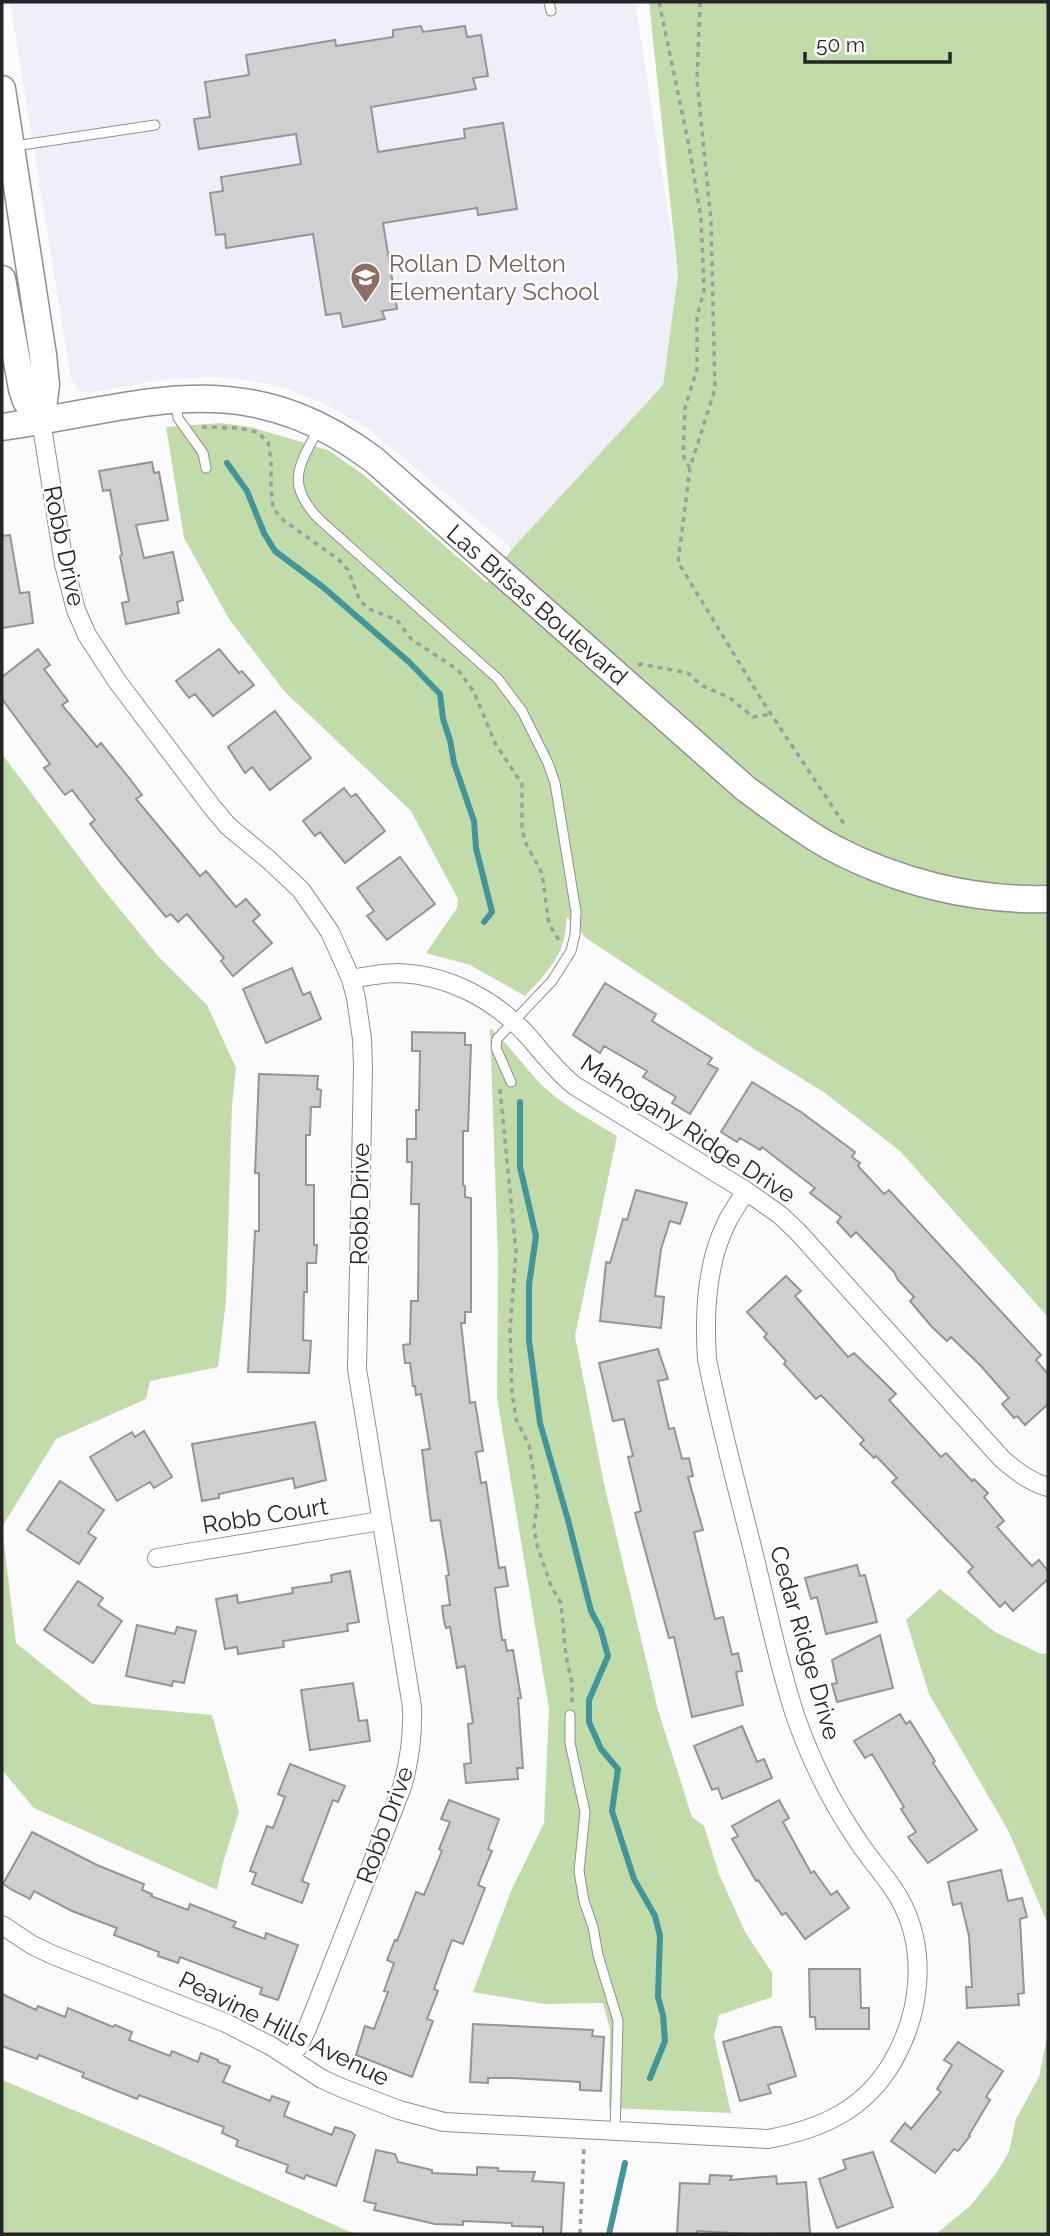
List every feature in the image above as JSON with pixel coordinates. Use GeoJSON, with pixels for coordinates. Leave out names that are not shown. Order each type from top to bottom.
{"type":"FeatureCollection","features":[{"type":"Feature","properties":{"kind":"street","name":"Robb Drive"},"geometry":{"type":"LineString","coordinates":[[2,89],[43,355],[46,385],[41,421],[64,564],[76,610],[87,635],[117,681],[220,817],[301,890],[330,932],[351,979],[359,1016],[363,1067],[357,1369],[412,1707],[413,1727],[408,1765],[307,2029],[289,2058]]}},
{"type":"Feature","properties":{"kind":"street","name":"Robb Drive"},"geometry":{"type":"LineString","coordinates":[[2,279],[22,389],[26,401],[41,421]]}},
{"type":"Feature","properties":{"kind":"street","name":"Las Brisas Boulevard"},"geometry":{"type":"LineString","coordinates":[[2,427],[158,400],[209,397],[277,408],[321,425],[374,460],[746,789],[791,822],[872,866],[916,881],[953,891],[999,897],[1048,899]]}},
{"type":"Feature","properties":{"kind":"street","name":"Mahogany Ridge Drive"},"geometry":{"type":"LineString","coordinates":[[351,979],[397,973],[435,979],[470,992],[514,1022],[555,1070],[575,1086],[746,1191],[780,1215],[1002,1459],[1037,1484],[1048,1487]]}},
{"type":"Feature","properties":{"kind":"street","name":"Cedar Ridge Drive"},"geometry":{"type":"LineString","coordinates":[[641,2133],[768,2139],[814,2129],[841,2115],[859,2101],[889,2068],[911,2025],[917,1993],[917,1959],[907,1916],[900,1900],[855,1837],[829,1793],[816,1768],[795,1713],[712,1385],[705,1333],[708,1292],[717,1247],[726,1224],[746,1191]]}},
{"type":"Feature","properties":{"kind":"street","name":"Robb Court"},"geometry":{"type":"LineString","coordinates":[[157,1558],[380,1521]]}},
{"type":"Feature","properties":{"kind":"street","name":"Peavine Hills Avenue"},"geometry":{"type":"LineString","coordinates":[[2,1925],[53,1955],[226,2023],[271,2046],[322,2079],[423,2118],[444,2122],[641,2133]]}},
{"type":"Feature","properties":{"kind":"lane"},"geometry":{"type":"LineString","coordinates":[[10,147],[155,124]]}},
{"type":"Feature","properties":{"kind":"lane"},"geometry":{"type":"LineString","coordinates":[[176,399],[178,418],[203,453],[205,468]]}},
{"type":"Feature","properties":{"kind":"lane"},"geometry":{"type":"LineString","coordinates":[[321,425],[299,470],[297,479],[303,500],[320,520],[498,679],[522,711],[552,773],[561,810],[576,912],[575,934],[571,951],[552,981],[497,1039],[496,1048],[511,1082]]}},
{"type":"Feature","properties":{"kind":"lane"},"geometry":{"type":"LineString","coordinates":[[570,1715],[570,1743],[585,1812],[579,1871],[598,1955],[618,2021],[615,2132]]}},
{"type":"Feature","properties":{"kind":"path"},"geometry":{"type":"LineString","coordinates":[[659,2],[701,218],[704,291],[697,316],[696,369],[685,408],[683,455],[690,468]]}},
{"type":"Feature","properties":{"kind":"path"},"geometry":{"type":"LineString","coordinates":[[700,2],[697,80],[712,221],[715,389],[690,468],[678,562],[771,714],[847,830],[839,850]]}},
{"type":"Feature","properties":{"kind":"path"},"geometry":{"type":"LineString","coordinates":[[183,428],[215,426],[257,432],[268,442],[273,508],[283,520],[348,569],[360,601],[369,609],[397,620],[411,639],[458,670],[474,692],[495,743],[522,784],[524,842],[542,873],[549,923],[557,939],[571,951]]}},
{"type":"Feature","properties":{"kind":"path"},"geometry":{"type":"LineString","coordinates":[[617,675],[640,664],[688,673],[701,685],[730,698],[753,717],[771,714]]}},
{"type":"Feature","properties":{"kind":"path"},"geometry":{"type":"LineString","coordinates":[[501,1059],[499,1095],[516,1252],[510,1329],[512,1392],[516,1419],[528,1445],[538,1500],[534,1528],[537,1545],[551,1586],[561,1603],[566,1656],[572,1683],[573,1701],[570,1715]]}},
{"type":"Feature","properties":{"kind":"path"},"geometry":{"type":"LineString","coordinates":[[580,2234],[585,2131]]}},
{"type":"Feature","properties":{"kind":"shaded area","name":"Rollan D Melton Elementary School"},"geometry":{"type":"Polygon","coordinates":[[[10,2],[635,2],[678,275],[663,385],[512,549],[366,427],[325,404],[285,388],[215,377],[167,379],[88,393],[79,390],[71,379],[10,2]]]}},
{"type":"Feature","properties":{"kind":"green space"},"geometry":{"type":"Polygon","coordinates":[[[649,2],[1048,2],[1048,1317],[900,1151],[825,1093],[586,938],[567,917],[559,952],[550,968],[525,996],[470,965],[426,953],[457,908],[458,899],[411,811],[285,692],[229,619],[184,538],[166,427],[220,423],[251,427],[328,450],[365,476],[487,583],[512,549],[663,385],[678,275],[649,2]]]}},
{"type":"Feature","properties":{"kind":"green space"},"geometry":{"type":"Polygon","coordinates":[[[2,754],[100,885],[158,956],[207,1005],[236,1068],[232,1105],[226,1301],[218,1367],[150,1381],[146,1399],[56,1439],[2,1527],[2,754]]]}},
{"type":"Feature","properties":{"kind":"green space"},"geometry":{"type":"Polygon","coordinates":[[[490,1028],[553,1095],[617,1136],[575,1336],[604,1484],[658,1710],[692,1817],[704,1826],[719,1874],[745,1932],[772,1973],[772,1997],[719,2015],[714,2036],[731,2113],[609,2108],[610,2029],[603,2003],[544,2004],[473,1992],[511,1891],[544,1823],[549,1709],[497,1398],[498,1258],[490,1028]]]}},
{"type":"Feature","properties":{"kind":"green space"},"geometry":{"type":"Polygon","coordinates":[[[2,1527],[16,1643],[92,1704],[212,1715],[239,1812],[217,1890],[34,1808],[2,1770],[2,1527]]]}},
{"type":"Feature","properties":{"kind":"green space"},"geometry":{"type":"Polygon","coordinates":[[[940,1589],[995,1632],[1041,1654],[1048,1653],[1048,1945],[1047,1922],[1008,1830],[929,1694],[906,1620],[940,1589]]]}},
{"type":"Feature","properties":{"kind":"green space"},"geometry":{"type":"Polygon","coordinates":[[[1048,2032],[1048,2234],[936,2234],[970,2206],[995,2175],[1009,2152],[1016,2119],[1039,2077],[1048,2032]]]}},
{"type":"Feature","properties":{"kind":"green space"},"geometry":{"type":"Polygon","coordinates":[[[2,2080],[348,2231],[359,2234],[2,2234],[2,2080]]]}},
{"type":"Feature","properties":{"kind":"building"},"geometry":{"type":"Polygon","coordinates":[[[421,26],[423,32],[465,26],[467,37],[481,35],[488,76],[473,78],[476,89],[371,107],[378,152],[465,138],[464,129],[503,123],[517,209],[478,215],[477,208],[383,223],[397,309],[382,311],[385,319],[343,327],[340,313],[326,315],[313,234],[226,248],[225,234],[216,235],[210,193],[223,191],[221,177],[301,164],[296,134],[199,149],[194,119],[210,117],[205,82],[249,75],[246,55],[335,40],[336,46],[393,37],[393,30],[421,26]]]}},
{"type":"Feature","properties":{"kind":"building"},"geometry":{"type":"Polygon","coordinates":[[[152,462],[154,473],[159,472],[168,520],[136,525],[144,558],[173,552],[183,600],[177,602],[179,613],[126,624],[122,603],[129,601],[120,556],[122,555],[110,490],[103,491],[99,471],[152,462]]]}},
{"type":"Feature","properties":{"kind":"building"},"geometry":{"type":"Polygon","coordinates":[[[10,535],[20,593],[29,592],[33,623],[2,628],[2,536],[10,535]]]}},
{"type":"Feature","properties":{"kind":"building"},"geometry":{"type":"Polygon","coordinates":[[[38,649],[50,665],[44,669],[68,701],[62,705],[97,747],[101,743],[142,795],[136,799],[200,876],[206,871],[236,907],[246,899],[260,915],[253,921],[272,943],[233,976],[221,961],[224,958],[187,914],[178,922],[171,914],[166,917],[120,862],[90,824],[95,820],[72,790],[65,795],[44,768],[50,764],[2,699],[2,677],[38,649]]]}},
{"type":"Feature","properties":{"kind":"building"},"geometry":{"type":"Polygon","coordinates":[[[219,649],[239,673],[242,671],[254,685],[213,716],[195,694],[189,698],[176,681],[219,649]]]}},
{"type":"Feature","properties":{"kind":"building"},"geometry":{"type":"Polygon","coordinates":[[[275,711],[311,758],[270,790],[252,767],[245,773],[228,747],[275,711]]]}},
{"type":"Feature","properties":{"kind":"building"},"geometry":{"type":"Polygon","coordinates":[[[344,788],[351,797],[356,794],[385,831],[345,863],[320,832],[315,836],[303,821],[344,788]]]}},
{"type":"Feature","properties":{"kind":"building"},"geometry":{"type":"Polygon","coordinates":[[[400,857],[435,904],[387,940],[367,916],[374,911],[357,888],[400,857]]]}},
{"type":"Feature","properties":{"kind":"building"},"geometry":{"type":"Polygon","coordinates":[[[292,968],[303,995],[310,992],[321,1019],[266,1043],[243,989],[292,968]]]}},
{"type":"Feature","properties":{"kind":"building"},"geometry":{"type":"Polygon","coordinates":[[[605,983],[656,1014],[652,1021],[712,1058],[708,1064],[718,1069],[690,1114],[672,1103],[676,1097],[643,1077],[647,1071],[604,1046],[600,1053],[573,1035],[605,983]]]}},
{"type":"Feature","properties":{"kind":"building"},"geometry":{"type":"Polygon","coordinates":[[[412,1032],[465,1033],[465,1045],[471,1045],[468,1131],[463,1131],[463,1185],[465,1197],[471,1198],[471,1312],[465,1312],[465,1323],[461,1323],[470,1403],[475,1402],[483,1451],[476,1452],[481,1483],[486,1482],[499,1568],[505,1567],[508,1586],[495,1588],[502,1640],[505,1640],[507,1651],[513,1650],[521,1698],[518,1698],[523,1768],[517,1768],[518,1779],[466,1783],[464,1764],[471,1763],[468,1724],[473,1723],[465,1666],[457,1668],[450,1627],[446,1628],[444,1621],[442,1606],[450,1605],[446,1576],[449,1575],[440,1520],[431,1521],[422,1450],[430,1449],[421,1394],[416,1395],[410,1363],[405,1363],[403,1345],[410,1344],[411,1301],[418,1301],[419,1204],[411,1204],[412,1162],[407,1162],[407,1139],[416,1139],[416,1110],[419,1110],[420,1051],[412,1051],[412,1032]]]}},
{"type":"Feature","properties":{"kind":"building"},"geometry":{"type":"Polygon","coordinates":[[[259,1074],[318,1076],[317,1089],[321,1090],[320,1107],[311,1107],[310,1135],[306,1135],[306,1185],[314,1185],[314,1245],[317,1245],[316,1263],[307,1263],[307,1292],[304,1292],[303,1340],[311,1341],[309,1373],[248,1372],[255,1231],[259,1231],[259,1173],[255,1173],[259,1074]]]}},
{"type":"Feature","properties":{"kind":"building"},"geometry":{"type":"Polygon","coordinates":[[[752,1082],[801,1112],[855,1152],[852,1157],[860,1163],[858,1166],[884,1194],[889,1190],[1041,1355],[1036,1360],[1048,1374],[1048,1404],[1025,1425],[1017,1416],[1014,1418],[1002,1404],[1009,1398],[981,1366],[951,1337],[947,1341],[932,1327],[910,1301],[914,1297],[894,1272],[856,1232],[851,1237],[837,1222],[841,1217],[810,1193],[815,1188],[762,1147],[760,1150],[740,1138],[737,1142],[721,1132],[752,1082]]]}},
{"type":"Feature","properties":{"kind":"building"},"geometry":{"type":"Polygon","coordinates":[[[636,1190],[687,1203],[680,1224],[670,1221],[661,1249],[655,1296],[664,1297],[661,1328],[600,1321],[606,1262],[610,1263],[623,1219],[627,1220],[636,1190]]]}},
{"type":"Feature","properties":{"kind":"building"},"geometry":{"type":"Polygon","coordinates":[[[786,1276],[801,1291],[795,1296],[848,1357],[854,1353],[896,1394],[889,1400],[941,1457],[946,1453],[972,1481],[974,1479],[988,1493],[984,1497],[1004,1521],[997,1527],[1032,1566],[1039,1560],[1048,1571],[1048,1579],[1013,1611],[1005,1602],[1000,1607],[968,1572],[973,1567],[892,1482],[897,1478],[860,1444],[864,1440],[821,1395],[816,1399],[784,1364],[786,1361],[764,1337],[767,1334],[747,1312],[786,1276]]]}},
{"type":"Feature","properties":{"kind":"building"},"geometry":{"type":"Polygon","coordinates":[[[658,1349],[668,1379],[658,1381],[669,1429],[674,1428],[682,1459],[689,1458],[693,1476],[688,1477],[703,1530],[694,1532],[715,1619],[723,1617],[732,1655],[738,1653],[742,1671],[736,1672],[743,1705],[692,1717],[674,1637],[669,1638],[635,1513],[641,1511],[628,1457],[633,1456],[624,1419],[613,1421],[599,1363],[658,1349]]]}},
{"type":"Feature","properties":{"kind":"building"},"geometry":{"type":"Polygon","coordinates":[[[315,1422],[326,1480],[295,1488],[293,1478],[219,1494],[219,1498],[202,1501],[192,1444],[315,1422]]]}},
{"type":"Feature","properties":{"kind":"building"},"geometry":{"type":"Polygon","coordinates":[[[144,1431],[172,1477],[154,1488],[150,1482],[117,1501],[90,1457],[132,1432],[135,1437],[144,1431]]]}},
{"type":"Feature","properties":{"kind":"building"},"geometry":{"type":"Polygon","coordinates":[[[60,1481],[104,1510],[88,1533],[96,1538],[79,1564],[27,1530],[60,1481]]]}},
{"type":"Feature","properties":{"kind":"building"},"geometry":{"type":"Polygon","coordinates":[[[857,1565],[860,1576],[865,1575],[877,1622],[826,1634],[817,1597],[811,1599],[805,1578],[857,1565]]]}},
{"type":"Feature","properties":{"kind":"building"},"geometry":{"type":"Polygon","coordinates":[[[350,1571],[359,1622],[347,1624],[348,1631],[283,1641],[284,1647],[238,1654],[237,1647],[225,1649],[216,1599],[237,1595],[238,1603],[293,1593],[292,1588],[332,1582],[331,1575],[350,1571]]]}},
{"type":"Feature","properties":{"kind":"building"},"geometry":{"type":"Polygon","coordinates":[[[78,1581],[103,1598],[98,1605],[122,1621],[93,1663],[44,1630],[78,1581]]]}},
{"type":"Feature","properties":{"kind":"building"},"geometry":{"type":"Polygon","coordinates":[[[137,1625],[175,1634],[177,1627],[196,1631],[184,1683],[173,1681],[172,1686],[126,1676],[137,1625]]]}},
{"type":"Feature","properties":{"kind":"building"},"geometry":{"type":"Polygon","coordinates":[[[880,1635],[893,1688],[837,1702],[832,1684],[837,1683],[832,1660],[880,1635]]]}},
{"type":"Feature","properties":{"kind":"building"},"geometry":{"type":"Polygon","coordinates":[[[353,1683],[359,1721],[367,1720],[370,1741],[310,1750],[301,1690],[353,1683]]]}},
{"type":"Feature","properties":{"kind":"building"},"geometry":{"type":"Polygon","coordinates":[[[900,1714],[906,1724],[910,1721],[935,1761],[933,1763],[977,1830],[928,1863],[908,1837],[916,1832],[872,1754],[865,1758],[854,1741],[900,1714]]]}},
{"type":"Feature","properties":{"kind":"building"},"geometry":{"type":"Polygon","coordinates":[[[742,1726],[757,1762],[764,1759],[772,1778],[722,1799],[718,1788],[712,1790],[694,1746],[742,1726]]]}},
{"type":"Feature","properties":{"kind":"building"},"geometry":{"type":"Polygon","coordinates":[[[290,1764],[345,1786],[338,1802],[333,1800],[302,1881],[309,1884],[302,1903],[252,1884],[256,1873],[250,1871],[267,1826],[273,1828],[285,1797],[278,1794],[290,1764]]]}},
{"type":"Feature","properties":{"kind":"building"},"geometry":{"type":"Polygon","coordinates":[[[449,1800],[499,1819],[488,1849],[492,1851],[478,1885],[485,1888],[463,1944],[452,1940],[434,1989],[438,1991],[427,2019],[433,2021],[412,2077],[356,2055],[365,2026],[374,2029],[388,1992],[384,1991],[394,1963],[387,1960],[395,1940],[397,1941],[416,1892],[424,1895],[442,1851],[439,1849],[450,1822],[441,1819],[449,1800]]]}},
{"type":"Feature","properties":{"kind":"building"},"geometry":{"type":"Polygon","coordinates":[[[779,1800],[789,1818],[783,1822],[811,1873],[814,1871],[831,1895],[837,1891],[849,1908],[805,1939],[786,1913],[782,1915],[758,1880],[756,1881],[732,1839],[738,1836],[732,1826],[779,1800]]]}},
{"type":"Feature","properties":{"kind":"building"},"geometry":{"type":"Polygon","coordinates":[[[32,1832],[97,1865],[144,1884],[142,1890],[152,1894],[151,1896],[188,1910],[190,1904],[236,1922],[233,1927],[265,1939],[266,1933],[298,1945],[278,2000],[260,1994],[262,1988],[180,1957],[178,1963],[158,1956],[159,1952],[114,1935],[117,1928],[72,1911],[34,1891],[30,1899],[3,1884],[32,1832]]]}},
{"type":"Feature","properties":{"kind":"building"},"geometry":{"type":"Polygon","coordinates":[[[1001,1870],[1008,1901],[1022,1898],[1027,1917],[1020,1919],[1024,1993],[1018,1994],[1019,2005],[967,2008],[966,1987],[972,1987],[969,1936],[961,1903],[953,1905],[948,1882],[1001,1870]]]}},
{"type":"Feature","properties":{"kind":"building"},"geometry":{"type":"Polygon","coordinates":[[[809,1969],[860,1969],[861,2008],[869,2008],[869,2029],[816,2029],[815,2017],[810,2017],[809,1969]]]}},
{"type":"Feature","properties":{"kind":"building"},"geometry":{"type":"Polygon","coordinates":[[[2,1994],[36,2010],[38,2006],[65,2017],[68,2008],[113,2027],[115,2025],[132,2032],[129,2040],[170,2056],[172,2051],[198,2062],[201,2053],[230,2066],[223,2082],[270,2101],[272,2096],[289,2102],[284,2116],[332,2135],[335,2127],[351,2132],[355,2135],[336,2186],[306,2175],[304,2179],[286,2172],[288,2165],[236,2146],[238,2140],[222,2133],[224,2127],[139,2095],[137,2099],[82,2077],[84,2073],[39,2055],[37,2059],[2,2046],[2,1994]]]}},
{"type":"Feature","properties":{"kind":"building"},"geometry":{"type":"Polygon","coordinates":[[[473,2024],[593,2030],[592,2036],[604,2037],[601,2091],[580,2090],[580,2082],[488,2078],[488,2083],[470,2082],[473,2024]]]}},
{"type":"Feature","properties":{"kind":"building"},"geometry":{"type":"Polygon","coordinates":[[[781,2027],[796,2076],[768,2085],[771,2093],[740,2101],[723,2042],[781,2027]]]}},
{"type":"Feature","properties":{"kind":"building"},"geometry":{"type":"Polygon","coordinates":[[[958,2042],[1003,2071],[986,2097],[990,2100],[970,2136],[958,2151],[954,2149],[935,2173],[891,2141],[905,2123],[911,2129],[941,2092],[937,2089],[952,2065],[944,2060],[958,2042]]]}},
{"type":"Feature","properties":{"kind":"building"},"geometry":{"type":"Polygon","coordinates":[[[376,2150],[395,2154],[398,2162],[432,2170],[432,2173],[477,2175],[477,2167],[498,2168],[498,2171],[535,2172],[532,2181],[564,2183],[561,2234],[543,2234],[543,2227],[512,2226],[512,2223],[463,2221],[463,2225],[435,2224],[374,2210],[376,2204],[364,2201],[376,2150]]]}},
{"type":"Feature","properties":{"kind":"building"},"geometry":{"type":"Polygon","coordinates":[[[873,2152],[893,2207],[837,2228],[819,2179],[846,2169],[843,2160],[873,2152]]]}},
{"type":"Feature","properties":{"kind":"building"},"geometry":{"type":"Polygon","coordinates":[[[710,2175],[732,2176],[730,2180],[776,2176],[777,2184],[806,2182],[810,2233],[697,2231],[697,2234],[677,2234],[680,2183],[709,2184],[710,2175]]]}},
{"type":"Feature","properties":{"kind":"waterway"},"geometry":{"type":"LineString","coordinates":[[227,463],[247,491],[264,533],[275,551],[323,587],[409,662],[440,694],[454,763],[474,821],[476,848],[492,912],[484,922]]}},
{"type":"Feature","properties":{"kind":"waterway"},"geometry":{"type":"LineString","coordinates":[[520,1102],[520,1167],[536,1236],[529,1285],[529,1340],[540,1423],[591,1611],[601,1630],[608,1656],[589,1700],[589,1722],[601,1749],[618,1769],[612,1811],[634,1879],[655,1916],[660,1936],[658,1997],[663,2015],[665,2041],[650,2078]]}},
{"type":"Feature","properties":{"kind":"waterway"},"geometry":{"type":"LineString","coordinates":[[609,2234],[625,2163]]}},
{"type":"Feature","properties":{"kind":"place","name":"Rollan D Melton Elementary School"},"geometry":{"type":"Point","coordinates":[366,305]}}]}
